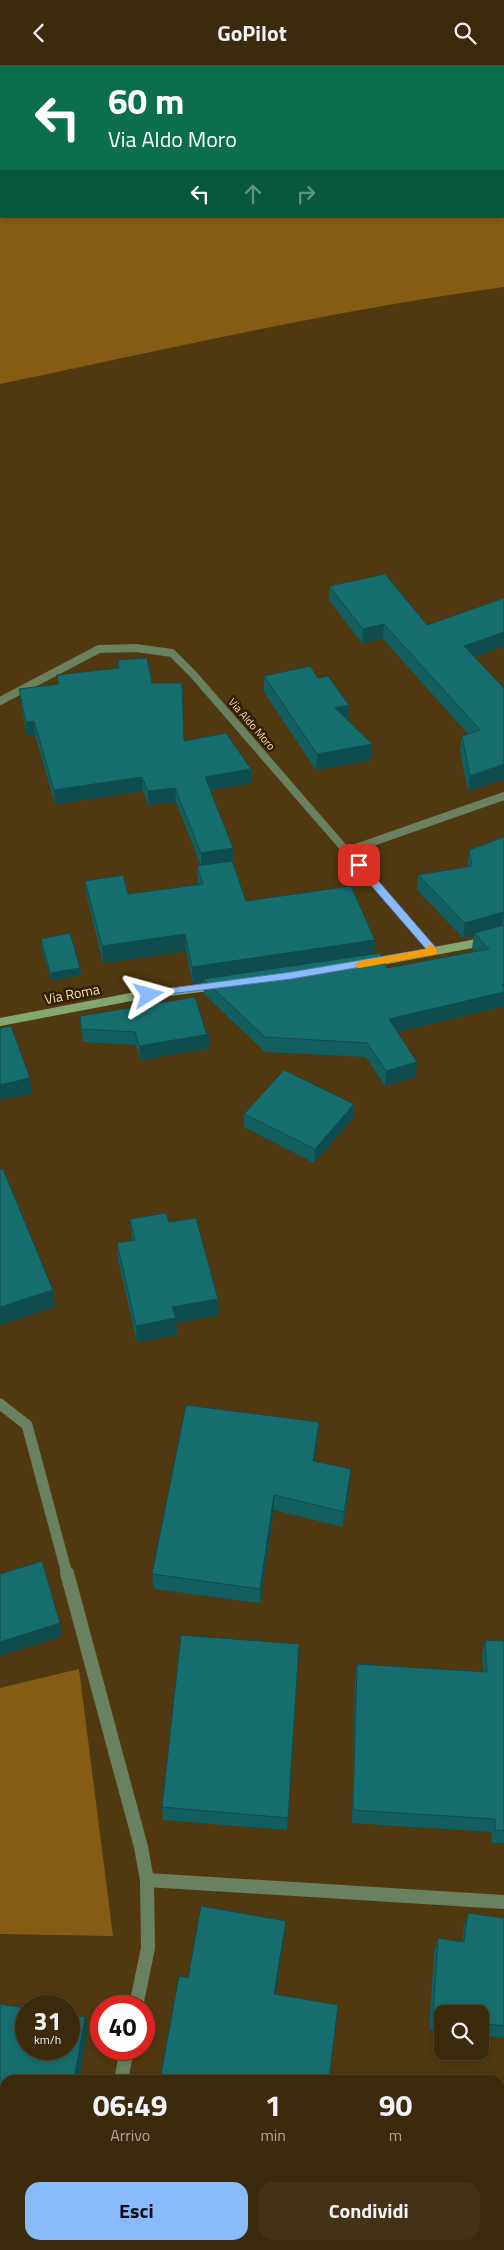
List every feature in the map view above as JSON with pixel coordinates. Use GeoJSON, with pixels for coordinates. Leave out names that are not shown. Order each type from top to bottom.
{"type":"FeatureCollection","features":[{"type":"Feature","properties":{"kind":"street","name":"Via Aldo Moro"},"geometry":{"type":"LineString","coordinates":[[0,701],[99,649],[136,648],[172,653],[193,673],[433,951]]}},
{"type":"Feature","properties":{"kind":"street"},"geometry":{"type":"LineString","coordinates":[[347,851],[504,796]]}},
{"type":"Feature","properties":{"kind":"street"},"geometry":{"type":"LineString","coordinates":[[366,964],[472,944],[504,933]]}},
{"type":"Feature","properties":{"kind":"street","name":"Via Roma"},"geometry":{"type":"LineString","coordinates":[[0,1022],[131,997],[225,984]]}},
{"type":"Feature","properties":{"kind":"street"},"geometry":{"type":"LineString","coordinates":[[0,1404],[27,1425],[141,1847],[148,1880],[148,1949],[138,1995]]}},
{"type":"Feature","properties":{"kind":"street"},"geometry":{"type":"LineString","coordinates":[[148,1880],[504,1902]]}},
{"type":"Feature","properties":{"kind":"street"},"geometry":{"type":"LineString","coordinates":[[122,2075],[125,2060]]}},
{"type":"Feature","properties":{"kind":"shaded area"},"geometry":{"type":"Polygon","coordinates":[[[0,217],[504,217],[504,287],[440,296],[314,319],[0,384],[0,217]]]}},
{"type":"Feature","properties":{"kind":"shaded area"},"geometry":{"type":"Polygon","coordinates":[[[79,1669],[113,1936],[0,1934],[0,1688],[79,1669]]]}},
{"type":"Feature","properties":{"kind":"building"},"geometry":{"type":"Polygon","coordinates":[[[385,574],[427,625],[504,598],[504,632],[464,646],[504,688],[504,764],[470,776],[462,736],[480,730],[384,624],[363,629],[329,586],[385,574]]]}},
{"type":"Feature","properties":{"kind":"building"},"geometry":{"type":"Polygon","coordinates":[[[147,658],[152,683],[182,683],[184,741],[226,733],[251,769],[205,777],[233,848],[201,853],[175,788],[148,791],[142,777],[54,790],[34,721],[26,722],[19,689],[59,684],[57,675],[119,668],[118,660],[147,658]]]}},
{"type":"Feature","properties":{"kind":"building"},"geometry":{"type":"Polygon","coordinates":[[[310,666],[318,678],[328,676],[349,705],[335,708],[372,744],[317,754],[264,676],[310,666]]]}},
{"type":"Feature","properties":{"kind":"building"},"geometry":{"type":"Polygon","coordinates":[[[504,837],[504,912],[465,923],[418,875],[472,866],[469,850],[504,837]]]}},
{"type":"Feature","properties":{"kind":"building"},"geometry":{"type":"Polygon","coordinates":[[[232,861],[246,901],[351,886],[375,940],[192,967],[185,934],[102,946],[85,881],[123,875],[128,894],[203,884],[197,866],[232,861]]]}},
{"type":"Feature","properties":{"kind":"building"},"geometry":{"type":"Polygon","coordinates":[[[504,925],[504,984],[502,985],[504,992],[389,1019],[417,1062],[386,1071],[367,1043],[265,1037],[203,979],[380,953],[387,968],[489,949],[474,933],[504,925]]]}},
{"type":"Feature","properties":{"kind":"building"},"geometry":{"type":"Polygon","coordinates":[[[70,933],[80,968],[50,973],[41,939],[70,933]]]}},
{"type":"Feature","properties":{"kind":"building"},"geometry":{"type":"Polygon","coordinates":[[[195,997],[206,1032],[210,1034],[139,1046],[135,1032],[81,1029],[80,1016],[195,997]]]}},
{"type":"Feature","properties":{"kind":"building"},"geometry":{"type":"Polygon","coordinates":[[[11,1026],[30,1078],[0,1085],[0,1028],[11,1026]]]}},
{"type":"Feature","properties":{"kind":"building"},"geometry":{"type":"Polygon","coordinates":[[[284,1070],[354,1104],[315,1149],[244,1114],[284,1070]]]}},
{"type":"Feature","properties":{"kind":"building"},"geometry":{"type":"Polygon","coordinates":[[[0,1169],[3,1169],[53,1290],[0,1307],[0,1169]]]}},
{"type":"Feature","properties":{"kind":"building"},"geometry":{"type":"Polygon","coordinates":[[[166,1213],[169,1222],[196,1218],[218,1299],[172,1307],[176,1318],[136,1326],[117,1243],[135,1240],[130,1219],[166,1213]]]}},
{"type":"Feature","properties":{"kind":"building"},"geometry":{"type":"Polygon","coordinates":[[[186,1405],[319,1422],[313,1461],[351,1469],[344,1512],[274,1495],[260,1589],[152,1574],[186,1405]]]}},
{"type":"Feature","properties":{"kind":"building"},"geometry":{"type":"Polygon","coordinates":[[[42,1561],[60,1623],[0,1642],[0,1574],[42,1561]]]}},
{"type":"Feature","properties":{"kind":"building"},"geometry":{"type":"Polygon","coordinates":[[[181,1635],[299,1644],[288,1818],[162,1807],[181,1635]]]}},
{"type":"Feature","properties":{"kind":"building"},"geometry":{"type":"Polygon","coordinates":[[[485,1640],[504,1641],[504,1831],[495,1830],[495,1819],[353,1810],[357,1664],[487,1672],[485,1640]]]}},
{"type":"Feature","properties":{"kind":"building"},"geometry":{"type":"Polygon","coordinates":[[[201,1906],[286,1921],[274,1994],[338,2005],[330,2075],[161,2075],[179,1976],[188,1978],[201,1906]]]}},
{"type":"Feature","properties":{"kind":"building"},"geometry":{"type":"Polygon","coordinates":[[[468,1913],[504,1918],[504,2026],[489,2024],[489,2005],[434,2005],[433,2017],[438,1938],[464,1942],[468,1913]]]}},
{"type":"Feature","properties":{"kind":"building"},"geometry":{"type":"Polygon","coordinates":[[[0,2004],[15,2006],[15,2060],[77,2060],[75,2075],[0,2075],[0,2004]]]}},
{"type":"Feature","properties":{"kind":"building"},"geometry":{"type":"Polygon","coordinates":[[[80,2016],[85,2017],[80,2046],[80,2016]]]}},
{"type":"Feature","properties":{"kind":"slow traffic"},"geometry":{"type":"LineString","coordinates":[[359,965],[433,951],[430,948]]}},
{"type":"Feature","properties":{"kind":"route"},"geometry":{"type":"LineString","coordinates":[[149,995],[291,975],[433,951],[359,865]]}}]}
